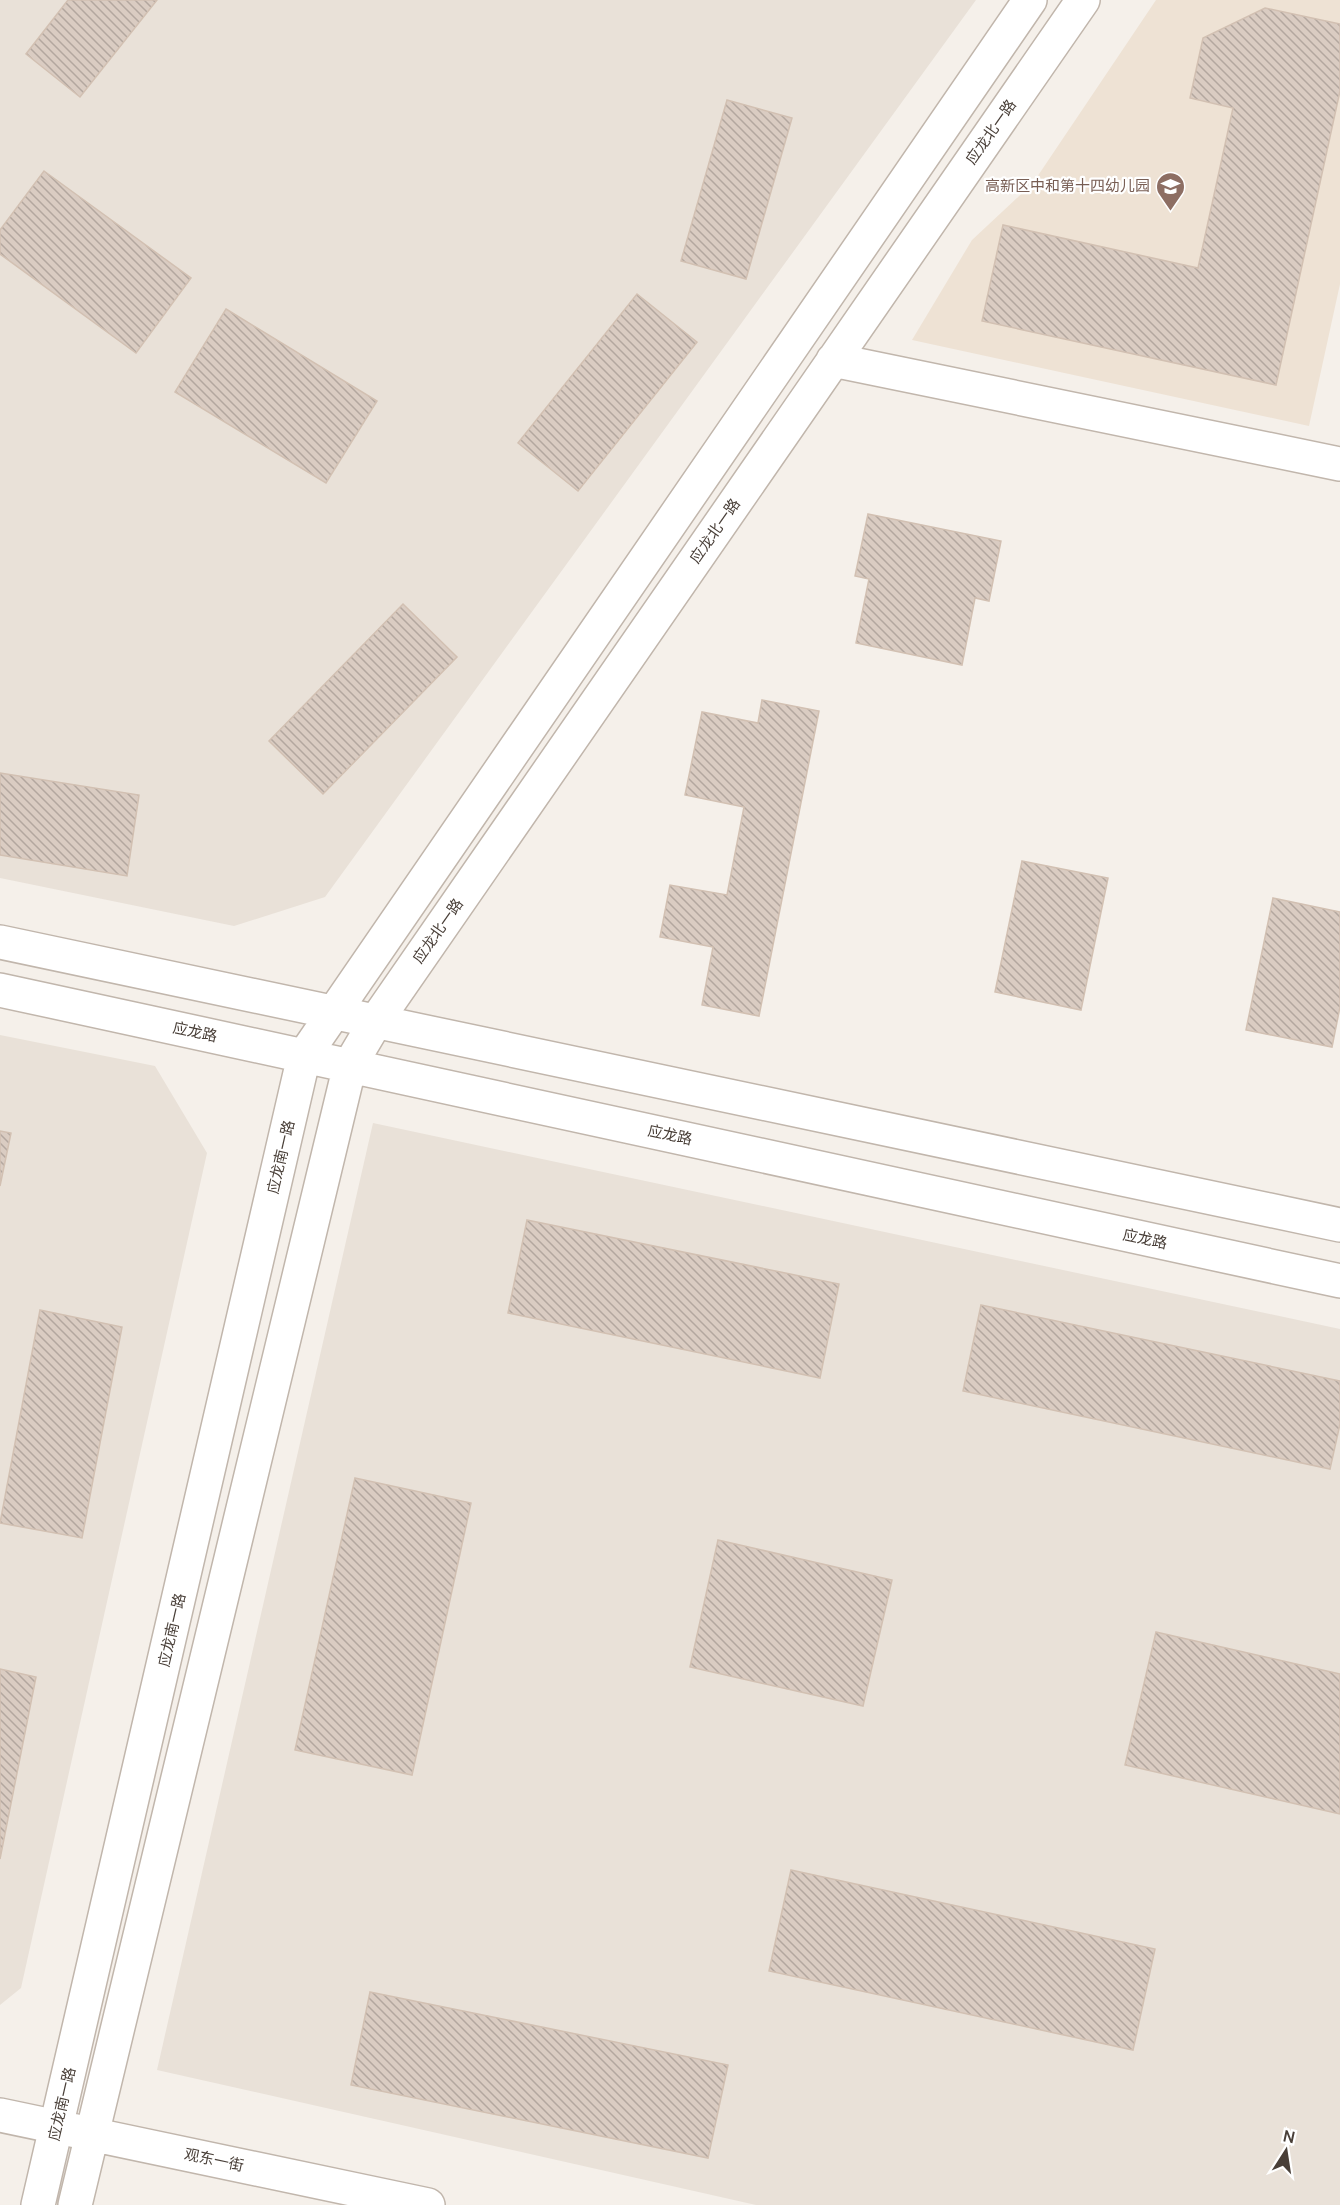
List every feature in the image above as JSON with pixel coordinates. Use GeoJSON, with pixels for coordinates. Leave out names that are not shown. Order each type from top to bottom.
{"type":"FeatureCollection","features":[{"type":"Feature","properties":{"kind":"street"},"geometry":{"type":"LineString","coordinates":[[304,1056],[1030,0]]}},
{"type":"Feature","properties":{"kind":"street","name":"应龙北一路"},"geometry":{"type":"LineString","coordinates":[[350,1065],[376,1021],[1083,0]]}},
{"type":"Feature","properties":{"kind":"street"},"geometry":{"type":"LineString","coordinates":[[833,360],[1340,464]]}},
{"type":"Feature","properties":{"kind":"street"},"geometry":{"type":"LineString","coordinates":[[0,942],[1340,1224]]}},
{"type":"Feature","properties":{"kind":"street","name":"应龙路"},"geometry":{"type":"LineString","coordinates":[[0,990],[1340,1281]]}},
{"type":"Feature","properties":{"kind":"street","name":"应龙南一路"},"geometry":{"type":"LineString","coordinates":[[38,2205],[304,1056]]}},
{"type":"Feature","properties":{"kind":"street"},"geometry":{"type":"LineString","coordinates":[[75,2205],[350,1065]]}},
{"type":"Feature","properties":{"kind":"street","name":"观东一街"},"geometry":{"type":"LineString","coordinates":[[0,2115],[428,2205]]}},
{"type":"Feature","properties":{"kind":"shaded area"},"geometry":{"type":"Polygon","coordinates":[[[0,0],[976,0],[325,897],[234,926],[0,878],[0,0]]]}},
{"type":"Feature","properties":{"kind":"shaded area","name":"高新区中和第十四幼儿园"},"geometry":{"type":"Polygon","coordinates":[[[1156,0],[1340,0],[1340,284],[1309,426],[912,340],[972,240],[1033,183],[1156,0]]]}},
{"type":"Feature","properties":{"kind":"shaded area"},"geometry":{"type":"Polygon","coordinates":[[[0,1035],[155,1066],[207,1153],[21,1988],[0,2005],[0,1035]]]}},
{"type":"Feature","properties":{"kind":"shaded area"},"geometry":{"type":"Polygon","coordinates":[[[373,1123],[1340,1329],[1340,2205],[756,2205],[157,2070],[373,1123]]]}},
{"type":"Feature","properties":{"kind":"building"},"geometry":{"type":"Polygon","coordinates":[[[68,0],[157,0],[80,97],[26,54],[68,0]]]}},
{"type":"Feature","properties":{"kind":"building"},"geometry":{"type":"Polygon","coordinates":[[[1265,8],[1340,24],[1340,91],[1276,385],[982,321],[1003,225],[1198,268],[1233,108],[1190,98],[1203,38],[1265,8]]]}},
{"type":"Feature","properties":{"kind":"building"},"geometry":{"type":"Polygon","coordinates":[[[727,100],[792,118],[746,279],[681,261],[727,100]]]}},
{"type":"Feature","properties":{"kind":"building"},"geometry":{"type":"Polygon","coordinates":[[[44,171],[191,278],[136,353],[0,254],[0,230],[44,171]]]}},
{"type":"Feature","properties":{"kind":"building"},"geometry":{"type":"Polygon","coordinates":[[[637,294],[697,342],[578,491],[518,443],[637,294]]]}},
{"type":"Feature","properties":{"kind":"building"},"geometry":{"type":"Polygon","coordinates":[[[226,309],[377,401],[326,483],[175,392],[226,309]]]}},
{"type":"Feature","properties":{"kind":"building"},"geometry":{"type":"Polygon","coordinates":[[[868,514],[1001,541],[989,601],[975,598],[962,665],[856,643],[869,579],[855,576],[868,514]]]}},
{"type":"Feature","properties":{"kind":"building"},"geometry":{"type":"Polygon","coordinates":[[[403,604],[457,657],[323,794],[269,741],[403,604]]]}},
{"type":"Feature","properties":{"kind":"building"},"geometry":{"type":"Polygon","coordinates":[[[762,700],[819,711],[759,1016],[702,1005],[713,947],[660,937],[670,885],[727,895],[744,807],[685,795],[702,712],[758,723],[762,700]]]}},
{"type":"Feature","properties":{"kind":"building"},"geometry":{"type":"Polygon","coordinates":[[[0,773],[139,795],[127,876],[0,855],[0,773]]]}},
{"type":"Feature","properties":{"kind":"building"},"geometry":{"type":"Polygon","coordinates":[[[1022,861],[1108,878],[1081,1010],[995,992],[1022,861]]]}},
{"type":"Feature","properties":{"kind":"building"},"geometry":{"type":"Polygon","coordinates":[[[1273,898],[1340,912],[1340,1007],[1332,1047],[1246,1030],[1273,898]]]}},
{"type":"Feature","properties":{"kind":"building"},"geometry":{"type":"Polygon","coordinates":[[[0,1131],[11,1133],[0,1186],[0,1131]]]}},
{"type":"Feature","properties":{"kind":"building"},"geometry":{"type":"Polygon","coordinates":[[[527,1220],[839,1284],[820,1378],[508,1313],[527,1220]]]}},
{"type":"Feature","properties":{"kind":"building"},"geometry":{"type":"Polygon","coordinates":[[[981,1305],[1340,1381],[1340,1424],[1330,1469],[963,1391],[981,1305]]]}},
{"type":"Feature","properties":{"kind":"building"},"geometry":{"type":"Polygon","coordinates":[[[40,1310],[122,1327],[82,1538],[0,1523],[40,1310]]]}},
{"type":"Feature","properties":{"kind":"building"},"geometry":{"type":"Polygon","coordinates":[[[355,1478],[471,1503],[412,1775],[295,1750],[355,1478]]]}},
{"type":"Feature","properties":{"kind":"building"},"geometry":{"type":"Polygon","coordinates":[[[718,1540],[892,1580],[863,1706],[690,1667],[718,1540]]]}},
{"type":"Feature","properties":{"kind":"building"},"geometry":{"type":"Polygon","coordinates":[[[1156,1632],[1340,1674],[1340,1814],[1125,1765],[1156,1632]]]}},
{"type":"Feature","properties":{"kind":"building"},"geometry":{"type":"Polygon","coordinates":[[[0,1669],[36,1677],[0,1859],[0,1669]]]}},
{"type":"Feature","properties":{"kind":"building"},"geometry":{"type":"Polygon","coordinates":[[[791,1870],[1155,1949],[1133,2050],[769,1971],[791,1870]]]}},
{"type":"Feature","properties":{"kind":"building"},"geometry":{"type":"Polygon","coordinates":[[[370,1992],[728,2065],[708,2158],[351,2085],[370,1992]]]}},
{"type":"Feature","properties":{"kind":"place","name":"高新区中和第十四幼儿园"},"geometry":{"type":"Point","coordinates":[1171,212]}}]}
